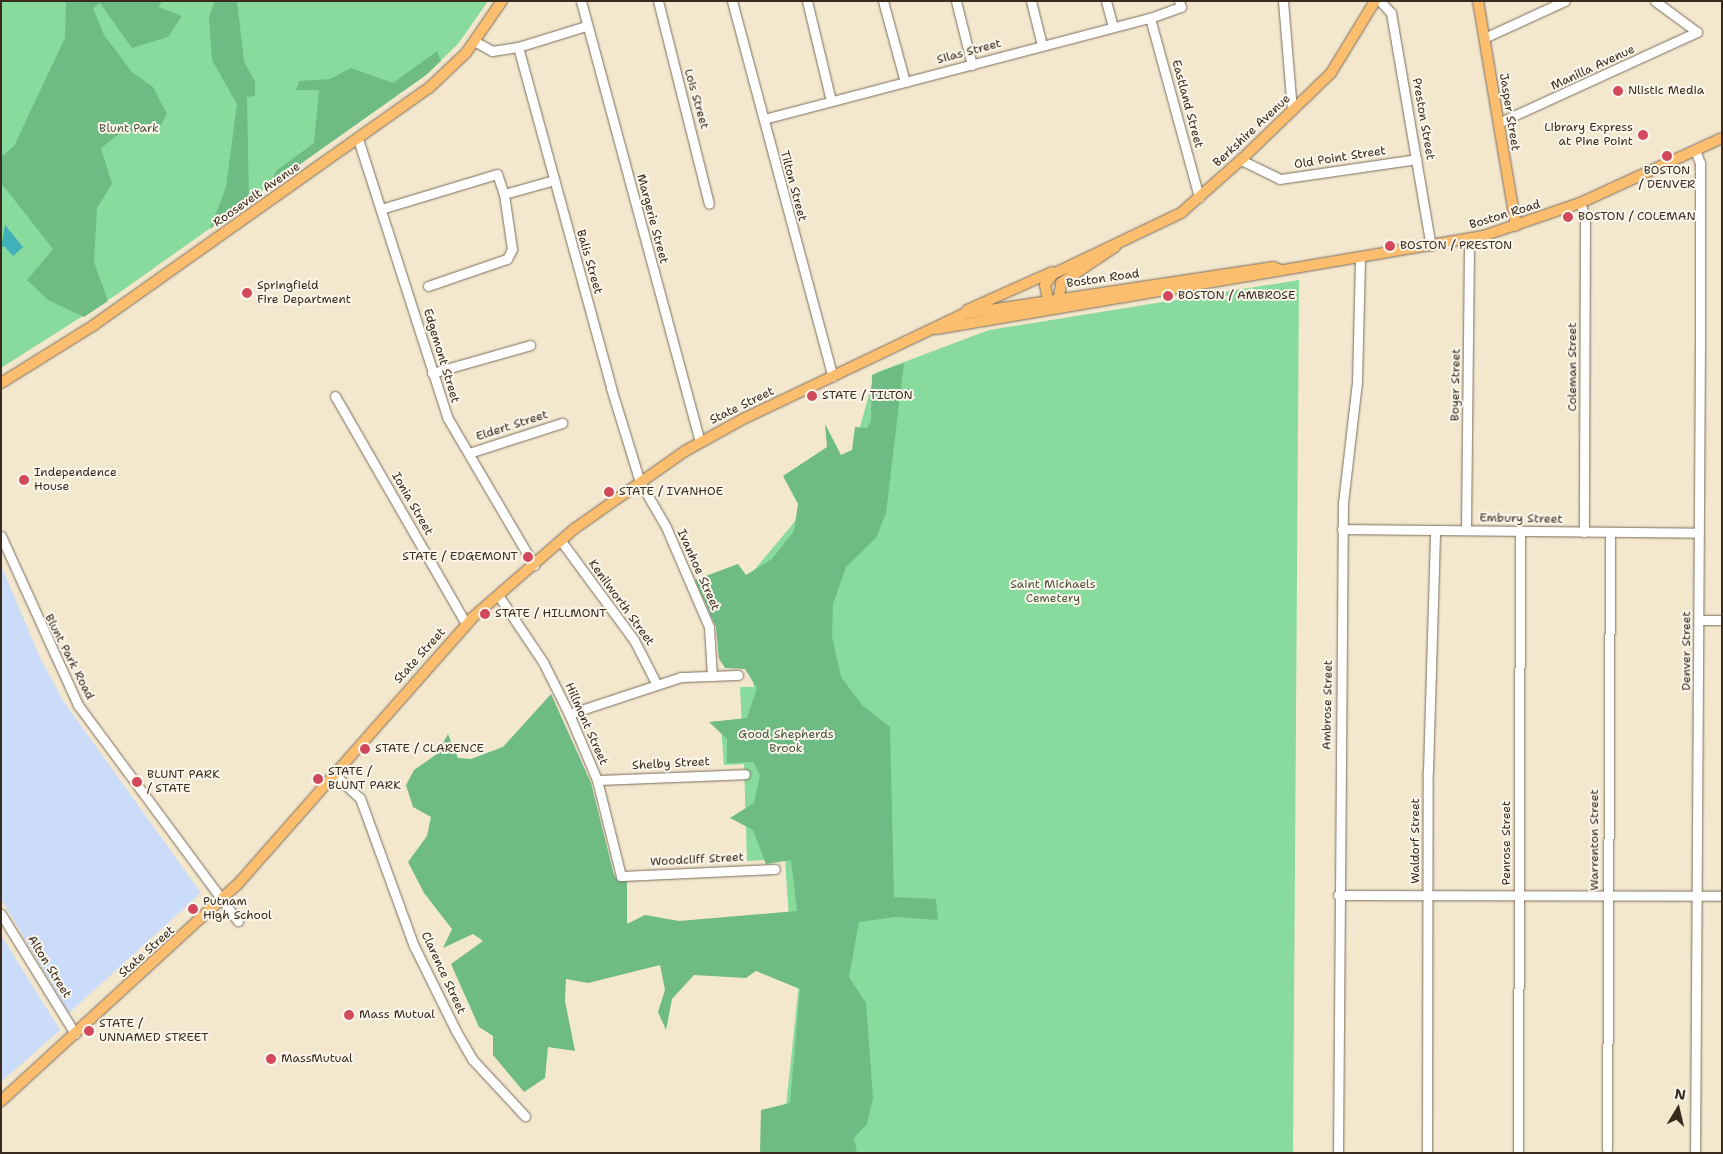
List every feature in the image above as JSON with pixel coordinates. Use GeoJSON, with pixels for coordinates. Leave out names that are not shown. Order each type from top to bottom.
{"type":"FeatureCollection","features":[{"type":"Feature","properties":{"kind":"main road","name":"Roosevelt Avenue"},"geometry":{"type":"LineString","coordinates":[[1,383],[94,325],[358,139],[438,80],[476,42],[502,1]]}},
{"type":"Feature","properties":{"kind":"main road","name":"Berkshire Avenue"},"geometry":{"type":"LineString","coordinates":[[1046,299],[1045,285],[1060,269],[1115,246],[1171,219],[1241,160],[1336,66],[1375,1]]}},
{"type":"Feature","properties":{"kind":"main road","name":"Jasper Street"},"geometry":{"type":"LineString","coordinates":[[1478,1],[1516,226]]}},
{"type":"Feature","properties":{"kind":"main road","name":"Boston Road"},"geometry":{"type":"LineString","coordinates":[[1056,305],[1274,275],[1281,270],[1469,240],[1516,226],[1580,203],[1722,138]]}},
{"type":"Feature","properties":{"kind":"main road","name":"Berkshire Avenue"},"geometry":{"type":"LineString","coordinates":[[1056,305],[1061,283],[1115,246]]}},
{"type":"Feature","properties":{"kind":"main road"},"geometry":{"type":"LineString","coordinates":[[963,314],[1060,269]]}},
{"type":"Feature","properties":{"kind":"main road","name":"State Street"},"geometry":{"type":"LineString","coordinates":[[1,1101],[221,901],[335,775],[466,624],[561,541],[640,482],[700,442],[936,329],[963,314],[1046,299]]}},
{"type":"Feature","properties":{"kind":"main road"},"geometry":{"type":"LineString","coordinates":[[1046,299],[1056,305]]}},
{"type":"Feature","properties":{"kind":"main road","name":"State Street"},"geometry":{"type":"LineString","coordinates":[[936,329],[1056,305]]}},
{"type":"Feature","properties":{"kind":"street","name":"Margerie Street"},"geometry":{"type":"LineString","coordinates":[[581,1],[586,26],[700,442]]}},
{"type":"Feature","properties":{"kind":"street","name":"Lois Street"},"geometry":{"type":"LineString","coordinates":[[658,1],[709,204]]}},
{"type":"Feature","properties":{"kind":"street","name":"Tilton Street"},"geometry":{"type":"LineString","coordinates":[[732,1],[833,377]]}},
{"type":"Feature","properties":{"kind":"street"},"geometry":{"type":"LineString","coordinates":[[807,1],[831,102]]}},
{"type":"Feature","properties":{"kind":"street"},"geometry":{"type":"LineString","coordinates":[[883,1],[906,82]]}},
{"type":"Feature","properties":{"kind":"street"},"geometry":{"type":"LineString","coordinates":[[956,1],[972,65]]}},
{"type":"Feature","properties":{"kind":"street"},"geometry":{"type":"LineString","coordinates":[[1031,1],[1042,44]]}},
{"type":"Feature","properties":{"kind":"street"},"geometry":{"type":"LineString","coordinates":[[1106,1],[1113,27]]}},
{"type":"Feature","properties":{"kind":"street"},"geometry":{"type":"LineString","coordinates":[[1283,1],[1292,111]]}},
{"type":"Feature","properties":{"kind":"street","name":"Preston Street"},"geometry":{"type":"LineString","coordinates":[[1380,1],[1391,13],[1431,246]]}},
{"type":"Feature","properties":{"kind":"street"},"geometry":{"type":"LineString","coordinates":[[1484,38],[1565,1]]}},
{"type":"Feature","properties":{"kind":"street","name":"Manilla Avenue"},"geometry":{"type":"LineString","coordinates":[[1498,123],[1697,32],[1655,1]]}},
{"type":"Feature","properties":{"kind":"street","name":"Silas Street"},"geometry":{"type":"LineString","coordinates":[[764,119],[972,65],[1042,44],[1150,18],[1180,4]]}},
{"type":"Feature","properties":{"kind":"street","name":"Eastland Street"},"geometry":{"type":"LineString","coordinates":[[1150,18],[1199,197]]}},
{"type":"Feature","properties":{"kind":"street"},"geometry":{"type":"LineString","coordinates":[[476,42],[492,51],[518,47],[586,26]]}},
{"type":"Feature","properties":{"kind":"street","name":"Balis Street"},"geometry":{"type":"LineString","coordinates":[[518,47],[640,482]]}},
{"type":"Feature","properties":{"kind":"street","name":"Edgemont Street"},"geometry":{"type":"LineString","coordinates":[[358,139],[447,418],[534,565]]}},
{"type":"Feature","properties":{"kind":"street","name":"Denver Street"},"geometry":{"type":"LineString","coordinates":[[1695,150],[1700,163],[1700,620],[1695,897],[1696,1153]]}},
{"type":"Feature","properties":{"kind":"street","name":"Old Point Street"},"geometry":{"type":"LineString","coordinates":[[1241,160],[1280,179],[1417,159]]}},
{"type":"Feature","properties":{"kind":"street"},"geometry":{"type":"LineString","coordinates":[[381,209],[497,174],[504,194],[512,249],[499,264],[428,286]]}},
{"type":"Feature","properties":{"kind":"street"},"geometry":{"type":"LineString","coordinates":[[504,194],[554,180]]}},
{"type":"Feature","properties":{"kind":"street","name":"Coleman Street"},"geometry":{"type":"LineString","coordinates":[[1580,203],[1585,216],[1584,532]]}},
{"type":"Feature","properties":{"kind":"street","name":"Boyer Street"},"geometry":{"type":"LineString","coordinates":[[1466,530],[1469,240]]}},
{"type":"Feature","properties":{"kind":"street","name":"Ambrose Street"},"geometry":{"type":"LineString","coordinates":[[1338,1153],[1338,895],[1342,529],[1357,382],[1360,258]]}},
{"type":"Feature","properties":{"kind":"street"},"geometry":{"type":"LineString","coordinates":[[432,373],[530,345]]}},
{"type":"Feature","properties":{"kind":"street","name":"Ionia Street"},"geometry":{"type":"LineString","coordinates":[[336,396],[466,624]]}},
{"type":"Feature","properties":{"kind":"street","name":"Eldert Street"},"geometry":{"type":"LineString","coordinates":[[469,453],[562,423]]}},
{"type":"Feature","properties":{"kind":"street","name":"Ivanhoe Street"},"geometry":{"type":"LineString","coordinates":[[640,482],[666,527],[709,627],[712,676]]}},
{"type":"Feature","properties":{"kind":"street","name":"Embury Street"},"geometry":{"type":"LineString","coordinates":[[1342,529],[1466,530],[1520,533],[1699,533]]}},
{"type":"Feature","properties":{"kind":"street","name":"Waldorf Street"},"geometry":{"type":"LineString","coordinates":[[1427,1153],[1428,894],[1435,530]]}},
{"type":"Feature","properties":{"kind":"street","name":"Warrenton Street"},"geometry":{"type":"LineString","coordinates":[[1607,1149],[1610,532]]}},
{"type":"Feature","properties":{"kind":"street","name":"Penrose Street"},"geometry":{"type":"LineString","coordinates":[[1518,1153],[1520,533]]}},
{"type":"Feature","properties":{"kind":"street","name":"Blunt Park Road"},"geometry":{"type":"LineString","coordinates":[[1,536],[78,706],[221,901],[238,921]]}},
{"type":"Feature","properties":{"kind":"street","name":"Kenilworth Street"},"geometry":{"type":"LineString","coordinates":[[561,541],[634,640],[656,683]]}},
{"type":"Feature","properties":{"kind":"street","name":"Hillmont Street"},"geometry":{"type":"LineString","coordinates":[[498,595],[543,662],[570,714],[597,780],[621,876]]}},
{"type":"Feature","properties":{"kind":"street"},"geometry":{"type":"LineString","coordinates":[[1700,620],[1722,620]]}},
{"type":"Feature","properties":{"kind":"street"},"geometry":{"type":"LineString","coordinates":[[570,714],[656,683],[712,676],[738,675]]}},
{"type":"Feature","properties":{"kind":"street","name":"Shelby Street"},"geometry":{"type":"LineString","coordinates":[[597,780],[745,774]]}},
{"type":"Feature","properties":{"kind":"street","name":"Clarence Street"},"geometry":{"type":"LineString","coordinates":[[335,775],[360,798],[414,946],[456,1031],[472,1059],[525,1116]]}},
{"type":"Feature","properties":{"kind":"street","name":"Woodcliff Street"},"geometry":{"type":"LineString","coordinates":[[621,876],[775,869]]}},
{"type":"Feature","properties":{"kind":"street"},"geometry":{"type":"LineString","coordinates":[[1338,895],[1428,894],[1520,897],[1722,896]]}},
{"type":"Feature","properties":{"kind":"street","name":"Alton Street"},"geometry":{"type":"LineString","coordinates":[[1,914],[75,1034]]}},
{"type":"Feature","properties":{"kind":"shaded area"},"geometry":{"type":"Polygon","coordinates":[[[1,565],[41,660],[64,702],[201,893],[69,1013],[1,899],[1,565]]]}},
{"type":"Feature","properties":{"kind":"shaded area"},"geometry":{"type":"Polygon","coordinates":[[[1,935],[60,1030],[1,1082],[1,935]]]}},
{"type":"Feature","properties":{"kind":"green space","name":"Blunt Park"},"geometry":{"type":"Polygon","coordinates":[[[1,1],[488,1],[458,44],[426,75],[116,295],[1,368],[1,1]]]}},
{"type":"Feature","properties":{"kind":"green space"},"geometry":{"type":"Polygon","coordinates":[[[66,1],[163,1],[158,7],[182,16],[168,37],[132,48],[100,3],[93,8],[104,35],[132,72],[153,87],[167,114],[161,125],[118,135],[101,148],[112,184],[97,208],[94,262],[108,301],[84,317],[48,300],[27,280],[53,249],[1,183],[1,157],[14,146],[65,38],[66,1]]]}},
{"type":"Feature","properties":{"kind":"green space"},"geometry":{"type":"Polygon","coordinates":[[[215,1],[237,1],[244,61],[255,82],[255,96],[247,97],[249,201],[210,229],[226,187],[237,104],[212,60],[209,17],[215,1]]]}},
{"type":"Feature","properties":{"kind":"green space"},"geometry":{"type":"Polygon","coordinates":[[[437,51],[441,61],[426,75],[276,181],[272,179],[276,171],[314,143],[319,90],[296,90],[299,81],[330,79],[351,68],[393,83],[437,51]]]}},
{"type":"Feature","properties":{"kind":"green space","name":"Saint Michaels Cemetery"},"geometry":{"type":"Polygon","coordinates":[[[1299,280],[1293,1153],[781,1153],[806,918],[789,919],[785,859],[747,861],[744,764],[724,765],[721,727],[742,726],[740,687],[754,687],[749,667],[750,575],[853,452],[875,373],[989,330],[1299,280]]]}},
{"type":"Feature","properties":{"kind":"green space","name":"Good Shepherds Brook"},"geometry":{"type":"Polygon","coordinates":[[[904,363],[886,513],[876,538],[846,567],[833,604],[832,636],[841,677],[862,705],[890,727],[894,897],[936,899],[938,920],[896,917],[859,922],[849,977],[866,1003],[873,1098],[867,1124],[854,1138],[857,1153],[760,1153],[761,1110],[790,1103],[800,989],[756,971],[746,978],[694,975],[672,999],[666,1030],[658,1012],[665,990],[660,965],[588,983],[566,979],[565,1001],[575,1051],[548,1047],[545,1078],[524,1092],[493,1055],[493,1036],[479,1027],[451,964],[483,941],[473,934],[443,948],[452,929],[424,893],[408,862],[427,836],[431,817],[413,807],[406,785],[414,770],[437,754],[448,734],[458,758],[471,759],[503,747],[551,694],[591,783],[614,875],[618,881],[627,881],[627,924],[645,915],[679,921],[797,911],[791,860],[766,864],[753,830],[730,818],[754,803],[760,775],[753,762],[727,763],[727,739],[709,722],[747,718],[757,688],[745,669],[725,668],[719,659],[716,627],[695,580],[738,564],[746,575],[772,559],[794,531],[798,504],[783,476],[827,447],[825,424],[841,455],[852,450],[855,427],[867,428],[871,421],[872,375],[904,363]]]}},
{"type":"Feature","properties":{"kind":"water"},"geometry":{"type":"Polygon","coordinates":[[[5,225],[23,247],[13,256],[4,246],[1,248],[5,225]]]}},
{"type":"Feature","properties":{"kind":"place","name":"Nlistic Media"},"geometry":{"type":"Point","coordinates":[1618,91]}},
{"type":"Feature","properties":{"kind":"place","name":"Library Express at Pine Point"},"geometry":{"type":"Point","coordinates":[1643,135]}},
{"type":"Feature","properties":{"kind":"place","name":"BOSTON / DENVER"},"geometry":{"type":"Point","coordinates":[1667,156]}},
{"type":"Feature","properties":{"kind":"place","name":"BOSTON / COLEMAN"},"geometry":{"type":"Point","coordinates":[1568,217]}},
{"type":"Feature","properties":{"kind":"place","name":"BOSTON / PRESTON"},"geometry":{"type":"Point","coordinates":[1390,246]}},
{"type":"Feature","properties":{"kind":"place","name":"Springfield Fire Department"},"geometry":{"type":"Point","coordinates":[247,293]}},
{"type":"Feature","properties":{"kind":"place","name":"BOSTON / AMBROSE"},"geometry":{"type":"Point","coordinates":[1168,296]}},
{"type":"Feature","properties":{"kind":"place","name":"STATE / TILTON"},"geometry":{"type":"Point","coordinates":[812,396]}},
{"type":"Feature","properties":{"kind":"place","name":"Independence House"},"geometry":{"type":"Point","coordinates":[24,480]}},
{"type":"Feature","properties":{"kind":"place","name":"STATE / IVANHOE"},"geometry":{"type":"Point","coordinates":[609,492]}},
{"type":"Feature","properties":{"kind":"place","name":"STATE / EDGEMONT"},"geometry":{"type":"Point","coordinates":[528,557]}},
{"type":"Feature","properties":{"kind":"place","name":"STATE / HILLMONT"},"geometry":{"type":"Point","coordinates":[485,614]}},
{"type":"Feature","properties":{"kind":"place","name":"STATE / CLARENCE"},"geometry":{"type":"Point","coordinates":[365,749]}},
{"type":"Feature","properties":{"kind":"place","name":"STATE / BLUNT PARK"},"geometry":{"type":"Point","coordinates":[318,779]}},
{"type":"Feature","properties":{"kind":"place","name":"BLUNT PARK / STATE"},"geometry":{"type":"Point","coordinates":[137,782]}},
{"type":"Feature","properties":{"kind":"place","name":"Putnam High School"},"geometry":{"type":"Point","coordinates":[193,909]}},
{"type":"Feature","properties":{"kind":"place","name":"Mass Mutual"},"geometry":{"type":"Point","coordinates":[349,1015]}},
{"type":"Feature","properties":{"kind":"place","name":"STATE / UNNAMED STREET"},"geometry":{"type":"Point","coordinates":[89,1031]}},
{"type":"Feature","properties":{"kind":"place","name":"MassMutual"},"geometry":{"type":"Point","coordinates":[271,1059]}}]}
